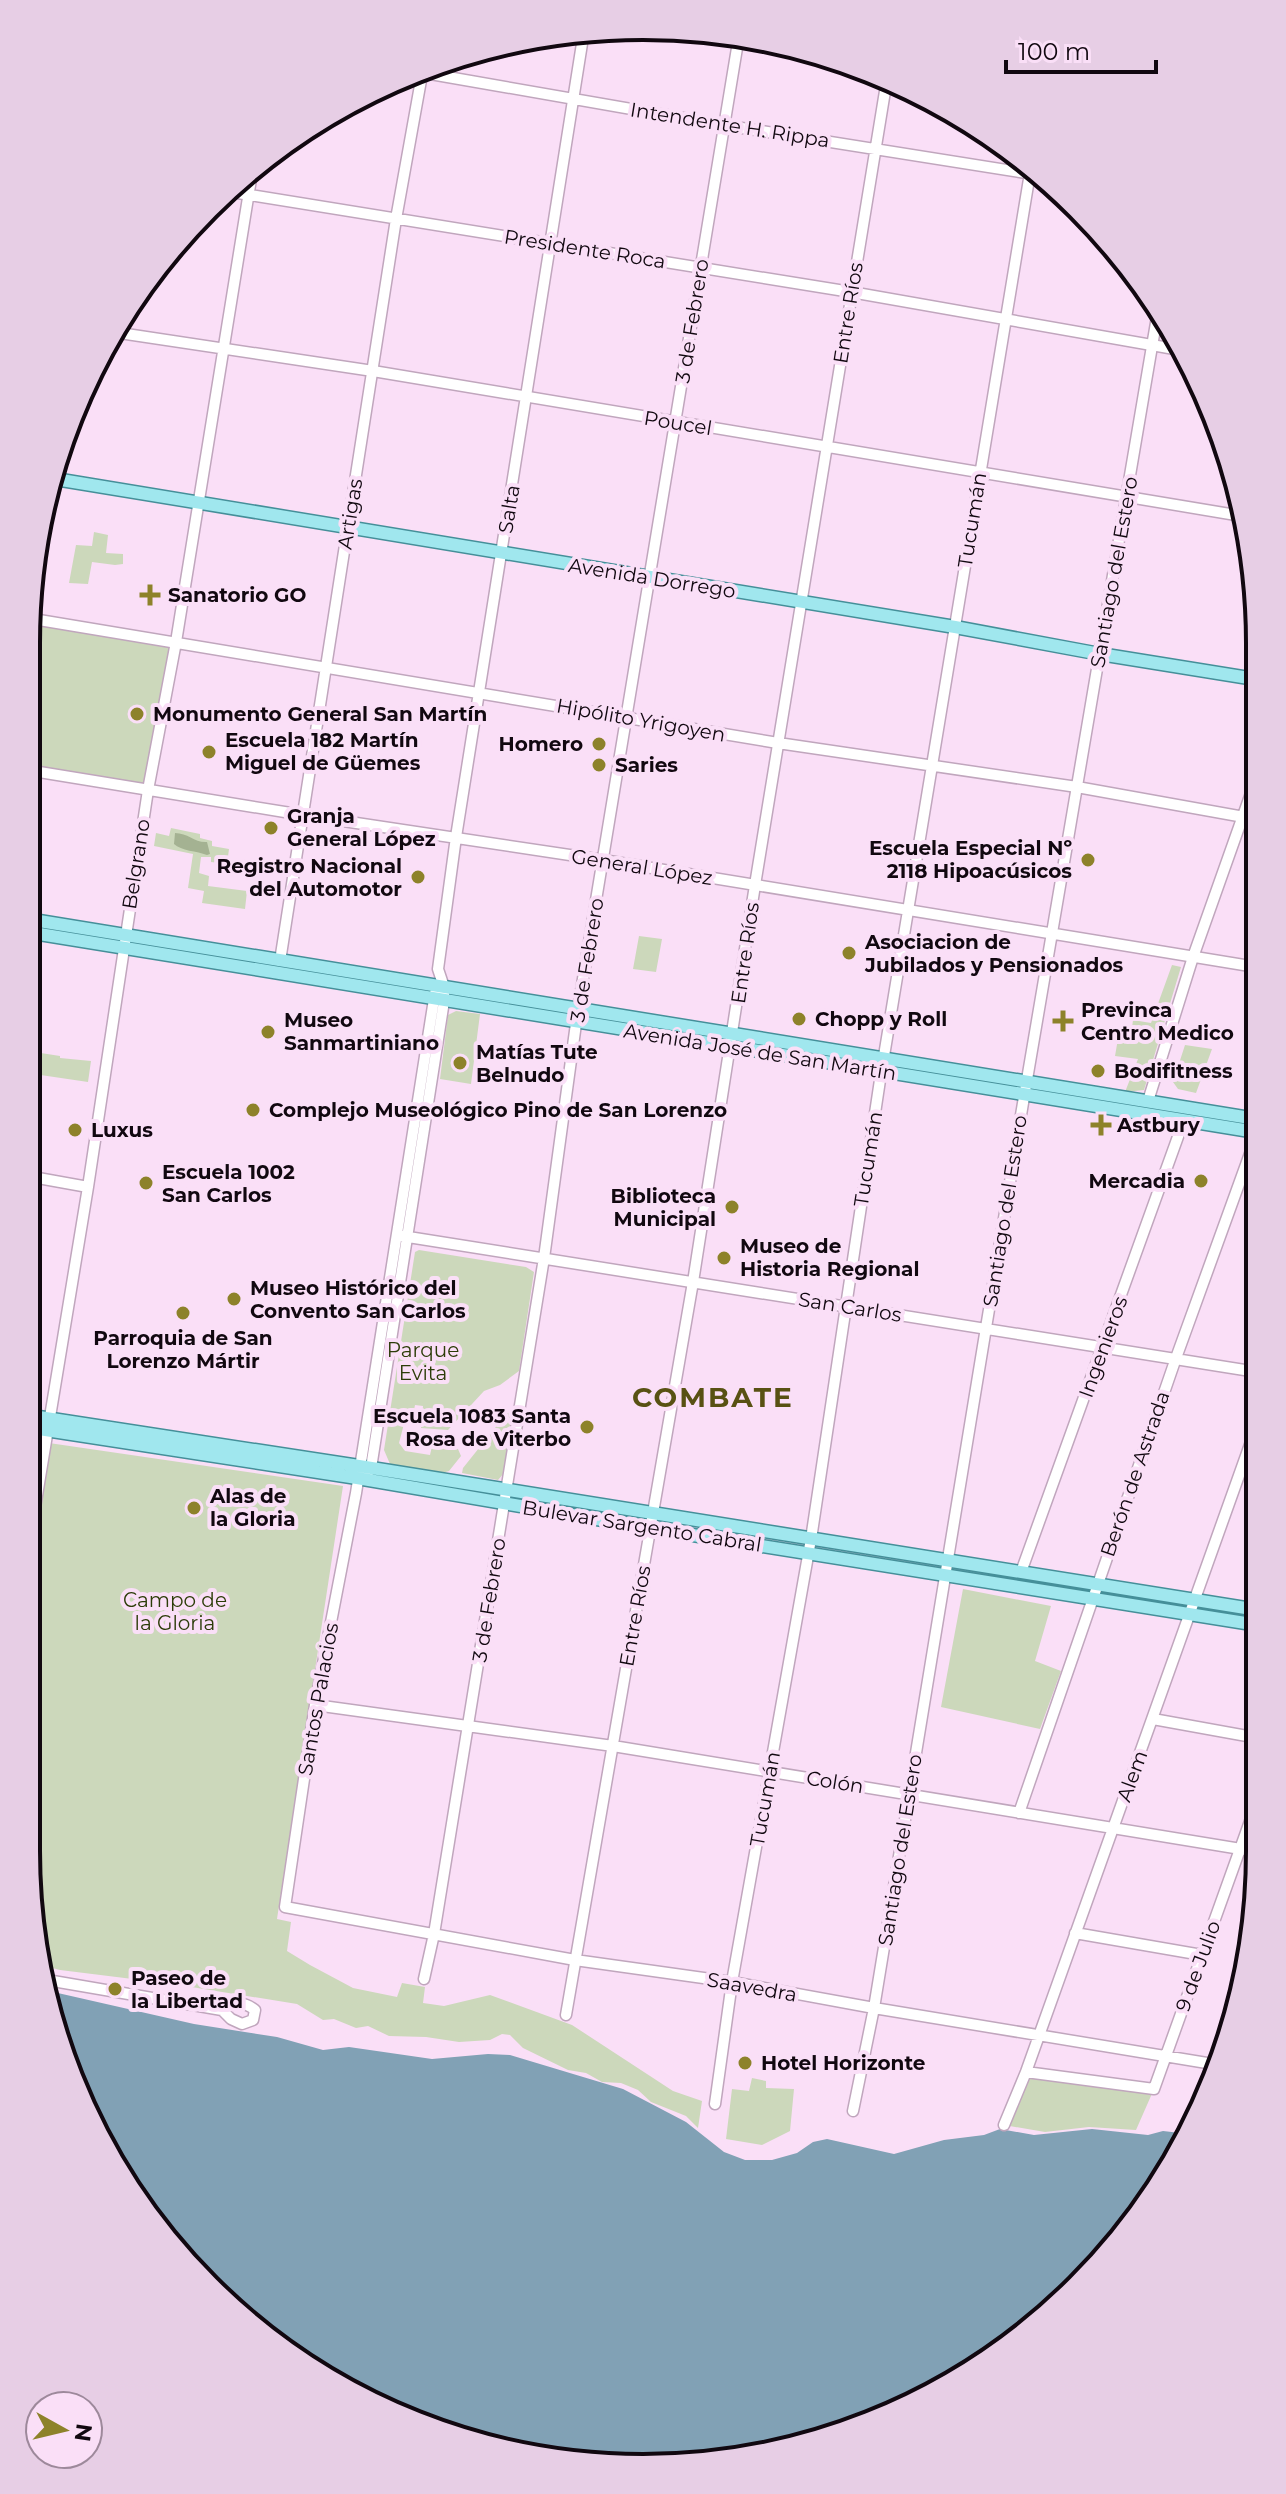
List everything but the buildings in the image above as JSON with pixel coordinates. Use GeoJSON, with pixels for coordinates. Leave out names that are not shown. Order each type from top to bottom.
{"type":"FeatureCollection","features":[{"type":"Feature","properties":{"kind":"main road","name":"Avenida Dorrego"},"geometry":{"type":"LineString","coordinates":[[63,480],[1246,678]]}},
{"type":"Feature","properties":{"kind":"main road","name":"Avenida José de San Martín"},"geometry":{"type":"LineString","coordinates":[[40,922],[123,942],[577,1016],[730,1048],[883,1065]]}},
{"type":"Feature","properties":{"kind":"main road","name":"Avenida José de San Martín"},"geometry":{"type":"LineString","coordinates":[[40,933],[280,961],[440,993]]}},
{"type":"Feature","properties":{"kind":"main road","name":"Avenida José de San Martín"},"geometry":{"type":"LineString","coordinates":[[577,1016],[733,1034],[883,1065],[1026,1088],[1246,1133]]}},
{"type":"Feature","properties":{"kind":"main road","name":"Avenida José de San Martín"},"geometry":{"type":"LineString","coordinates":[[1026,1088],[1148,1101],[1246,1117]]}},
{"type":"Feature","properties":{"kind":"main road","name":"Bulevar Sargento Cabral"},"geometry":{"type":"LineString","coordinates":[[40,1421],[363,1473],[507,1489],[1246,1608]]}},
{"type":"Feature","properties":{"kind":"main road","name":"Bulevar Sargento Cabral"},"geometry":{"type":"LineString","coordinates":[[40,1425],[48,1424]]}},
{"type":"Feature","properties":{"kind":"main road","name":"Bulevar Sargento Cabral"},"geometry":{"type":"LineString","coordinates":[[363,1473],[505,1503],[649,1528],[1246,1623]]}},
{"type":"Feature","properties":{"kind":"street","name":"Salta"},"geometry":{"type":"LineString","coordinates":[[402,1236],[440,993],[438,969],[456,837],[582,43]]}},
{"type":"Feature","properties":{"kind":"street","name":"3 de Febrero"},"geometry":{"type":"LineString","coordinates":[[424,1979],[505,1503],[544,1258],[577,1016],[737,48]]}},
{"type":"Feature","properties":{"kind":"street","name":"Intendente H. Rippa"},"geometry":{"type":"LineString","coordinates":[[441,75],[723,125],[1013,167]]}},
{"type":"Feature","properties":{"kind":"street","name":"Artigas"},"geometry":{"type":"LineString","coordinates":[[280,961],[418,84]]}},
{"type":"Feature","properties":{"kind":"street","name":"Entre Ríos"},"geometry":{"type":"LineString","coordinates":[[566,2015],[693,1282],[885,91]]}},
{"type":"Feature","properties":{"kind":"street","name":"Tucumán"},"geometry":{"type":"LineString","coordinates":[[715,2104],[732,1982],[809,1553],[883,1065],[1029,180]]}},
{"type":"Feature","properties":{"kind":"street","name":"Belgrano"},"geometry":{"type":"LineString","coordinates":[[40,1474],[88,1187],[123,942],[176,642],[250,186]]}},
{"type":"Feature","properties":{"kind":"street","name":"Presidente Roca"},"geometry":{"type":"LineString","coordinates":[[241,194],[851,292],[1169,348]]}},
{"type":"Feature","properties":{"kind":"street","name":"Santiago del Estero"},"geometry":{"type":"LineString","coordinates":[[853,2111],[874,2008],[1155,326]]}},
{"type":"Feature","properties":{"kind":"street","name":"Poucel"},"geometry":{"type":"LineString","coordinates":[[126,334],[373,371],[1231,514]]}},
{"type":"Feature","properties":{"kind":"street","name":"Hipólito Yrigoyen"},"geometry":{"type":"LineString","coordinates":[[41,620],[778,743],[1077,787],[1246,818]]}},
{"type":"Feature","properties":{"kind":"street","name":"General López"},"geometry":{"type":"LineString","coordinates":[[40,772],[1246,965]]}},
{"type":"Feature","properties":{"kind":"street"},"geometry":{"type":"LineString","coordinates":[[1148,1101],[1193,957],[1246,808]]}},
{"type":"Feature","properties":{"kind":"street","name":"Ingenieros"},"geometry":{"type":"LineString","coordinates":[[1021,1572],[1184,1120]]}},
{"type":"Feature","properties":{"kind":"street","name":"Berón de Astrada"},"geometry":{"type":"LineString","coordinates":[[1019,1813],[1246,1163]]}},
{"type":"Feature","properties":{"kind":"street"},"geometry":{"type":"LineString","coordinates":[[40,1178],[88,1187]]}},
{"type":"Feature","properties":{"kind":"street","name":"San Carlos"},"geometry":{"type":"LineString","coordinates":[[402,1236],[1246,1370]]}},
{"type":"Feature","properties":{"kind":"street","name":"Santos Palacios"},"geometry":{"type":"LineString","coordinates":[[285,1907],[315,1705],[356,1493],[363,1473],[402,1236]]}},
{"type":"Feature","properties":{"kind":"street","name":"Alem"},"geometry":{"type":"LineString","coordinates":[[1004,2125],[1026,2072],[1246,1456]]}},
{"type":"Feature","properties":{"kind":"street","name":"Colón"},"geometry":{"type":"LineString","coordinates":[[315,1705],[613,1746],[1246,1850]]}},
{"type":"Feature","properties":{"kind":"street"},"geometry":{"type":"LineString","coordinates":[[1153,1719],[1246,1736]]}},
{"type":"Feature","properties":{"kind":"street","name":"9 de Julio"},"geometry":{"type":"LineString","coordinates":[[1026,2072],[1154,2089],[1246,1832]]}},
{"type":"Feature","properties":{"kind":"street","name":"Saavedra"},"geometry":{"type":"LineString","coordinates":[[285,1907],[575,1960],[732,1982],[1207,2063]]}},
{"type":"Feature","properties":{"kind":"street"},"geometry":{"type":"LineString","coordinates":[[1075,1933],[1202,1955]]}},
{"type":"Feature","properties":{"kind":"street"},"geometry":{"type":"LineString","coordinates":[[55,1981],[222,2010]]}},
{"type":"Feature","properties":{"kind":"green space"},"geometry":{"type":"Polygon","coordinates":[[[94,532],[108,535],[106,553],[123,554],[123,564],[92,562],[88,584],[69,583],[76,545],[92,546],[94,532]]]}},
{"type":"Feature","properties":{"kind":"green space"},"geometry":{"type":"Polygon","coordinates":[[[41,620],[176,642],[148,790],[40,772],[41,620]]]}},
{"type":"Feature","properties":{"kind":"green space"},"geometry":{"type":"Polygon","coordinates":[[[171,828],[200,834],[200,838],[212,841],[212,846],[229,849],[227,864],[211,862],[211,857],[201,857],[199,873],[209,876],[208,886],[247,891],[245,909],[202,903],[204,891],[188,888],[193,854],[154,846],[156,833],[169,836],[171,828]]]}},
{"type":"Feature","properties":{"kind":"green space"},"geometry":{"type":"Polygon","coordinates":[[[175,833],[207,842],[210,854],[177,846],[174,844],[175,833]]]}},
{"type":"Feature","properties":{"kind":"green space"},"geometry":{"type":"Polygon","coordinates":[[[639,936],[662,939],[656,972],[633,969],[639,936]]]}},
{"type":"Feature","properties":{"kind":"green space"},"geometry":{"type":"Polygon","coordinates":[[[1172,965],[1181,967],[1144,1090],[1125,1092],[1138,1059],[1115,1056],[1120,1027],[1132,1028],[1133,1020],[1151,1023],[1172,965]]]}},
{"type":"Feature","properties":{"kind":"green space"},"geometry":{"type":"Polygon","coordinates":[[[456,1011],[480,1014],[471,1084],[440,1079],[448,1015],[456,1011]]]}},
{"type":"Feature","properties":{"kind":"green space"},"geometry":{"type":"Polygon","coordinates":[[[1185,1045],[1212,1049],[1196,1093],[1178,1089],[1173,1082],[1185,1045]]]}},
{"type":"Feature","properties":{"kind":"green space"},"geometry":{"type":"Polygon","coordinates":[[[40,1053],[91,1061],[88,1082],[40,1075],[40,1053]]]}},
{"type":"Feature","properties":{"kind":"green space","name":"Parque Evita"},"geometry":{"type":"Polygon","coordinates":[[[419,1250],[526,1267],[534,1272],[519,1371],[500,1385],[484,1391],[448,1430],[421,1428],[423,1406],[415,1405],[412,1421],[405,1420],[399,1443],[405,1451],[430,1455],[433,1442],[443,1443],[447,1449],[458,1449],[461,1456],[449,1471],[442,1473],[390,1464],[384,1450],[415,1252],[419,1250]]]}},
{"type":"Feature","properties":{"kind":"green space"},"geometry":{"type":"Polygon","coordinates":[[[513,1412],[504,1473],[498,1480],[462,1473],[507,1413],[513,1412]]]}},
{"type":"Feature","properties":{"kind":"green space","name":"Campo de la Gloria"},"geometry":{"type":"Polygon","coordinates":[[[49,1443],[343,1486],[277,1919],[291,1922],[287,1951],[353,1988],[397,1997],[402,1983],[425,1987],[423,2003],[444,2006],[490,1995],[572,2025],[673,2091],[702,2101],[698,2128],[686,2116],[651,2102],[638,2090],[568,2070],[523,2048],[510,2035],[459,2042],[389,2036],[368,2026],[356,2028],[334,2019],[323,2020],[297,2004],[52,1968],[45,1930],[40,1851],[40,1506],[49,1443]]]}},
{"type":"Feature","properties":{"kind":"green space"},"geometry":{"type":"Polygon","coordinates":[[[963,1589],[1051,1606],[1035,1661],[1061,1671],[1040,1729],[941,1707],[963,1589]]]}},
{"type":"Feature","properties":{"kind":"green space"},"geometry":{"type":"Polygon","coordinates":[[[1026,2072],[1154,2089],[1136,2130],[1089,2127],[1045,2132],[1004,2125],[1026,2072]]]}},
{"type":"Feature","properties":{"kind":"green space"},"geometry":{"type":"Polygon","coordinates":[[[752,2078],[766,2081],[766,2088],[794,2089],[790,2131],[762,2145],[726,2139],[732,2089],[749,2091],[752,2078]]]}},
{"type":"Feature","properties":{"kind":"water"},"geometry":{"type":"Polygon","coordinates":[[[58,1993],[194,2024],[277,2037],[323,2050],[349,2047],[432,2059],[510,2055],[623,2089],[686,2122],[724,2152],[745,2160],[772,2160],[827,2139],[894,2154],[1000,2129],[1034,2135],[1092,2129],[1148,2135],[1163,2131],[1176,2132],[1144,2186],[1096,2249],[1069,2277],[1010,2329],[978,2352],[910,2392],[837,2422],[722,2449],[643,2454],[564,2449],[449,2422],[376,2392],[308,2352],[245,2304],[190,2249],[142,2186],[121,2152],[86,2082],[58,1993]]]}},
{"type":"Feature","properties":{"kind":"place","name":"Sanatorio GO"},"geometry":{"type":"Point","coordinates":[150,595]}},
{"type":"Feature","properties":{"kind":"place","name":"Monumento General San Martín"},"geometry":{"type":"Point","coordinates":[137,714]}},
{"type":"Feature","properties":{"kind":"place","name":"Homero"},"geometry":{"type":"Point","coordinates":[599,744]}},
{"type":"Feature","properties":{"kind":"place","name":"Escuela 182 Martín Miguel de Güemes"},"geometry":{"type":"Point","coordinates":[209,752]}},
{"type":"Feature","properties":{"kind":"place","name":"Saries"},"geometry":{"type":"Point","coordinates":[599,765]}},
{"type":"Feature","properties":{"kind":"place","name":"Granja General López"},"geometry":{"type":"Point","coordinates":[271,828]}},
{"type":"Feature","properties":{"kind":"place","name":"Escuela Especial Nº 2118 Hipoacúsicos"},"geometry":{"type":"Point","coordinates":[1088,860]}},
{"type":"Feature","properties":{"kind":"place","name":"Registro Nacional del Automotor"},"geometry":{"type":"Point","coordinates":[418,877]}},
{"type":"Feature","properties":{"kind":"place","name":"Asociacion de Jubilados y Pensionados"},"geometry":{"type":"Point","coordinates":[849,953]}},
{"type":"Feature","properties":{"kind":"place","name":"Chopp y Roll"},"geometry":{"type":"Point","coordinates":[799,1019]}},
{"type":"Feature","properties":{"kind":"place","name":"Previnca Centro Medico"},"geometry":{"type":"Point","coordinates":[1063,1021]}},
{"type":"Feature","properties":{"kind":"place","name":"Museo Sanmartiniano"},"geometry":{"type":"Point","coordinates":[268,1032]}},
{"type":"Feature","properties":{"kind":"place","name":"Matías Tute Belnudo"},"geometry":{"type":"Point","coordinates":[460,1063]}},
{"type":"Feature","properties":{"kind":"place","name":"Bodifitness"},"geometry":{"type":"Point","coordinates":[1098,1071]}},
{"type":"Feature","properties":{"kind":"place","name":"Complejo Museológico Pino de San Lorenzo"},"geometry":{"type":"Point","coordinates":[253,1110]}},
{"type":"Feature","properties":{"kind":"place","name":"Astbury"},"geometry":{"type":"Point","coordinates":[1101,1125]}},
{"type":"Feature","properties":{"kind":"place","name":"Luxus"},"geometry":{"type":"Point","coordinates":[75,1130]}},
{"type":"Feature","properties":{"kind":"place","name":"Mercadia"},"geometry":{"type":"Point","coordinates":[1201,1181]}},
{"type":"Feature","properties":{"kind":"place","name":"Escuela 1002 San Carlos"},"geometry":{"type":"Point","coordinates":[146,1183]}},
{"type":"Feature","properties":{"kind":"place","name":"Biblioteca Municipal"},"geometry":{"type":"Point","coordinates":[732,1207]}},
{"type":"Feature","properties":{"kind":"place","name":"Museo de Historia Regional"},"geometry":{"type":"Point","coordinates":[724,1258]}},
{"type":"Feature","properties":{"kind":"place","name":"Museo Histórico del Convento San Carlos"},"geometry":{"type":"Point","coordinates":[234,1299]}},
{"type":"Feature","properties":{"kind":"place","name":"Parroquia de San Lorenzo Mártir"},"geometry":{"type":"Point","coordinates":[183,1313]}},
{"type":"Feature","properties":{"kind":"place","name":"Escuela 1083 Santa Rosa de Viterbo"},"geometry":{"type":"Point","coordinates":[587,1427]}},
{"type":"Feature","properties":{"kind":"place","name":"Alas de la Gloria"},"geometry":{"type":"Point","coordinates":[194,1508]}},
{"type":"Feature","properties":{"kind":"place","name":"Paseo de la Libertad"},"geometry":{"type":"Point","coordinates":[115,1989]}},
{"type":"Feature","properties":{"kind":"place","name":"Hotel Horizonte"},"geometry":{"type":"Point","coordinates":[745,2063]}},
{"type":"Feature","properties":{"kind":"district","name":"COMBATE"},"geometry":{"type":"Point","coordinates":[713,1397]}}]}
